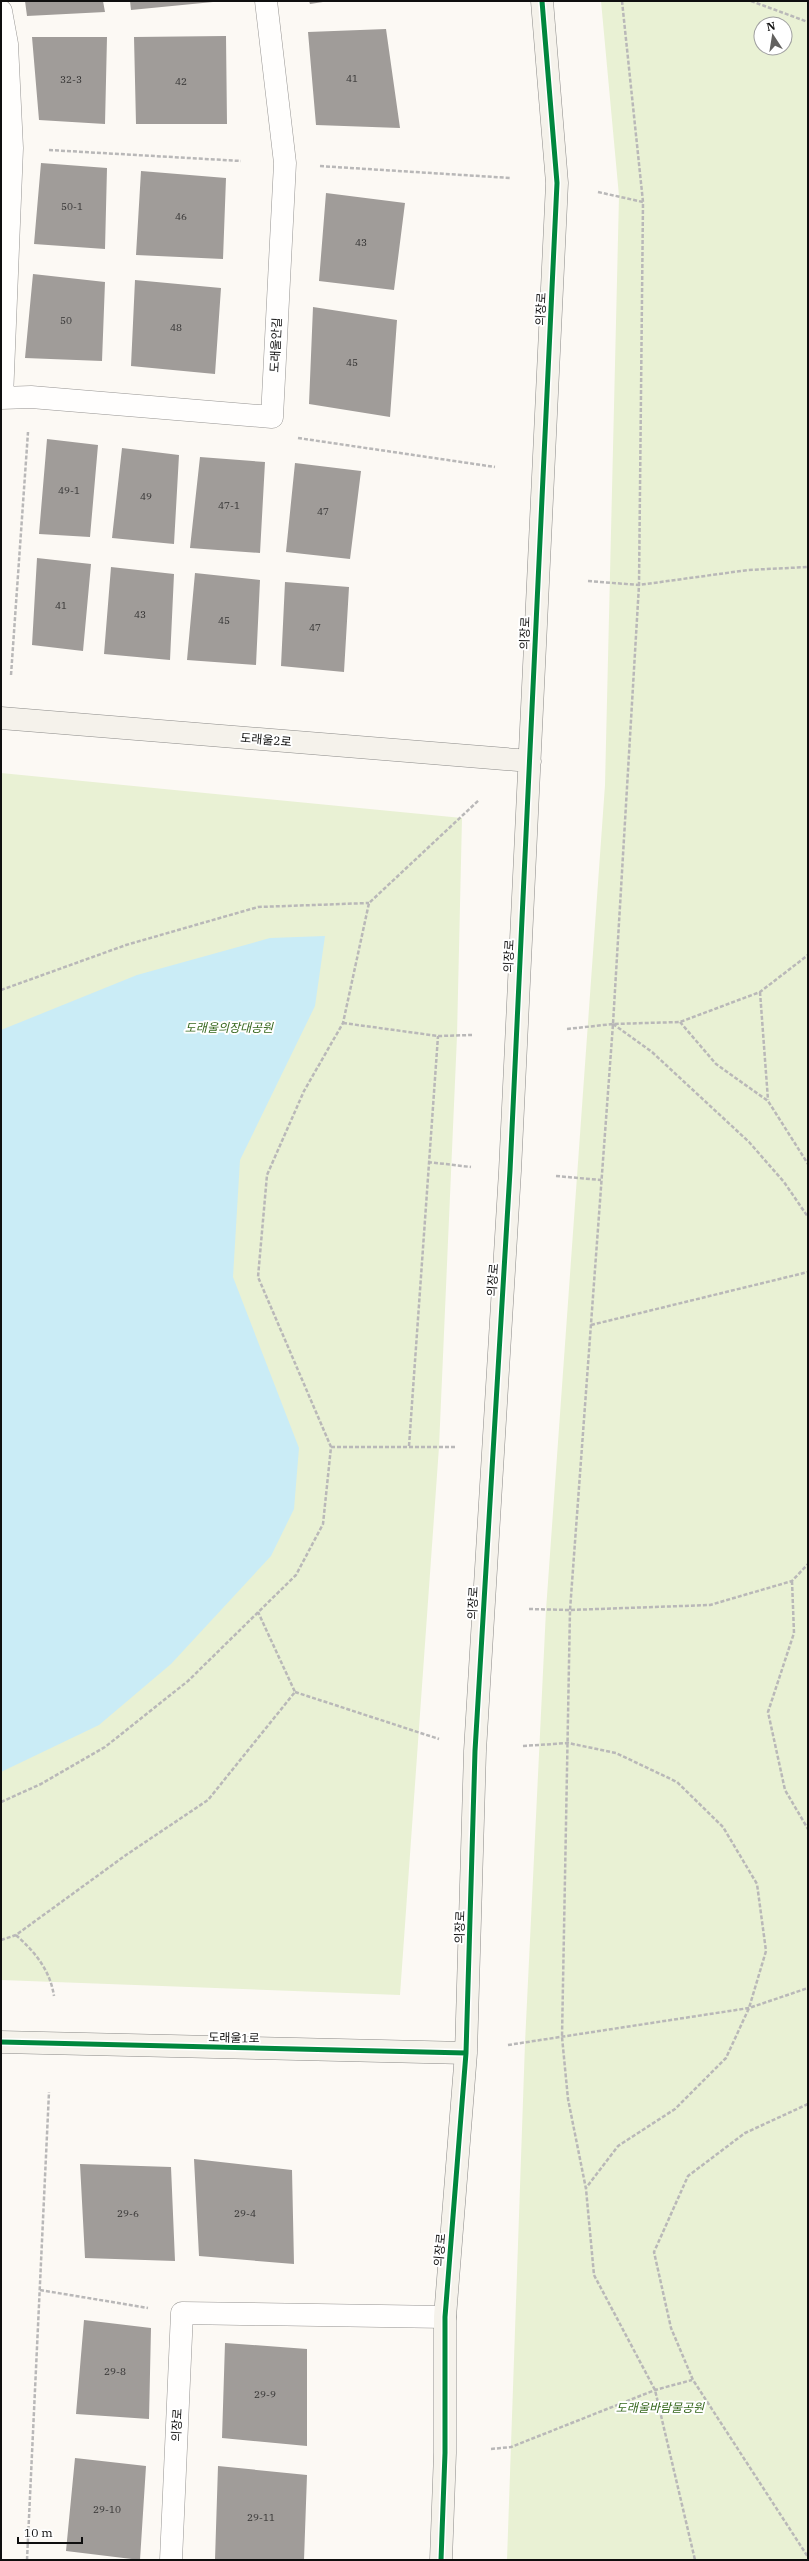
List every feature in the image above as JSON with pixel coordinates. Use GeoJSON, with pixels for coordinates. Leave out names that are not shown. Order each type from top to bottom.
{"type":"FeatureCollection","features":[{"type":"Feature","properties":{"kind":"street","name":"도래울안길"},"geometry":{"type":"LineString","coordinates":[[266,1],[284,163],[272,417]]}},
{"type":"Feature","properties":{"kind":"street","name":"의장로"},"geometry":{"type":"LineString","coordinates":[[442,2560],[445,2452],[445,2317],[466,2053],[475,1751],[510,1171],[530,761],[537,577],[557,183],[542,1]]}},
{"type":"Feature","properties":{"kind":"street"},"geometry":{"type":"LineString","coordinates":[[1,11],[7,44],[12,148],[1,398],[31,397],[272,417]]}},
{"type":"Feature","properties":{"kind":"street","name":"도래울2로"},"geometry":{"type":"LineString","coordinates":[[1,718],[530,761]]}},
{"type":"Feature","properties":{"kind":"street","name":"도래울1로"},"geometry":{"type":"LineString","coordinates":[[1,2042],[466,2053]]}},
{"type":"Feature","properties":{"kind":"street"},"geometry":{"type":"LineString","coordinates":[[182,2313],[445,2317]]}},
{"type":"Feature","properties":{"kind":"street","name":"의장로"},"geometry":{"type":"LineString","coordinates":[[171,2560],[182,2313]]}},
{"type":"Feature","properties":{"kind":"path"},"geometry":{"type":"LineString","coordinates":[[622,1],[642,202],[639,585],[613,1024],[570,1610],[562,2036],[568,2099],[586,2189],[594,2274],[655,2390],[695,2560]]}},
{"type":"Feature","properties":{"kind":"path"},"geometry":{"type":"LineString","coordinates":[[751,1],[808,22]]}},
{"type":"Feature","properties":{"kind":"path"},"geometry":{"type":"LineString","coordinates":[[49,150],[241,161]]}},
{"type":"Feature","properties":{"kind":"path"},"geometry":{"type":"LineString","coordinates":[[320,166],[510,178]]}},
{"type":"Feature","properties":{"kind":"path"},"geometry":{"type":"LineString","coordinates":[[598,192],[642,202]]}},
{"type":"Feature","properties":{"kind":"path"},"geometry":{"type":"LineString","coordinates":[[11,675],[31,397]]}},
{"type":"Feature","properties":{"kind":"path"},"geometry":{"type":"LineString","coordinates":[[272,417],[300,439],[495,468]]}},
{"type":"Feature","properties":{"kind":"path"},"geometry":{"type":"LineString","coordinates":[[588,581],[639,585],[748,570],[808,567]]}},
{"type":"Feature","properties":{"kind":"path"},"geometry":{"type":"LineString","coordinates":[[1,1802],[41,1784],[105,1747],[188,1681],[296,1575],[323,1524],[331,1447],[258,1277],[267,1175],[304,1091],[343,1023],[369,903],[479,800]]}},
{"type":"Feature","properties":{"kind":"path"},"geometry":{"type":"LineString","coordinates":[[1,990],[126,945],[258,907],[369,903]]}},
{"type":"Feature","properties":{"kind":"path"},"geometry":{"type":"LineString","coordinates":[[567,1029],[613,1024],[680,1022],[760,992],[808,955]]}},
{"type":"Feature","properties":{"kind":"path"},"geometry":{"type":"LineString","coordinates":[[760,992],[768,1101]]}},
{"type":"Feature","properties":{"kind":"path"},"geometry":{"type":"LineString","coordinates":[[680,1022],[716,1064],[768,1101],[808,1164]]}},
{"type":"Feature","properties":{"kind":"path"},"geometry":{"type":"LineString","coordinates":[[343,1023],[438,1036],[472,1035]]}},
{"type":"Feature","properties":{"kind":"path"},"geometry":{"type":"LineString","coordinates":[[613,1024],[652,1052],[749,1142],[784,1182],[808,1217]]}},
{"type":"Feature","properties":{"kind":"path"},"geometry":{"type":"LineString","coordinates":[[409,1446],[438,1036]]}},
{"type":"Feature","properties":{"kind":"path"},"geometry":{"type":"LineString","coordinates":[[428,1162],[471,1167]]}},
{"type":"Feature","properties":{"kind":"path"},"geometry":{"type":"LineString","coordinates":[[556,1176],[602,1180]]}},
{"type":"Feature","properties":{"kind":"path"},"geometry":{"type":"LineString","coordinates":[[591,1326],[808,1272]]}},
{"type":"Feature","properties":{"kind":"path"},"geometry":{"type":"LineString","coordinates":[[331,1447],[455,1447]]}},
{"type":"Feature","properties":{"kind":"path"},"geometry":{"type":"LineString","coordinates":[[529,1609],[570,1610],[710,1604],[792,1581],[808,1564]]}},
{"type":"Feature","properties":{"kind":"path"},"geometry":{"type":"LineString","coordinates":[[792,1581],[794,1633],[768,1712],[785,1790],[808,1829]]}},
{"type":"Feature","properties":{"kind":"path"},"geometry":{"type":"LineString","coordinates":[[258,1612],[295,1692],[439,1739]]}},
{"type":"Feature","properties":{"kind":"path"},"geometry":{"type":"LineString","coordinates":[[1,1940],[16,1935],[126,1855],[208,1800],[295,1692]]}},
{"type":"Feature","properties":{"kind":"path"},"geometry":{"type":"LineString","coordinates":[[522,1746],[568,1742],[616,1753],[677,1782],[723,1828],[757,1884],[766,1951],[750,2008],[726,2058],[675,2109],[618,2146],[586,2189]]}},
{"type":"Feature","properties":{"kind":"path"},"geometry":{"type":"LineString","coordinates":[[16,1935],[34,1952],[52,1980],[54,1996]]}},
{"type":"Feature","properties":{"kind":"path"},"geometry":{"type":"LineString","coordinates":[[508,2045],[750,2008],[802,1988],[808,1988]]}},
{"type":"Feature","properties":{"kind":"path"},"geometry":{"type":"LineString","coordinates":[[27,2560],[49,2092]]}},
{"type":"Feature","properties":{"kind":"path"},"geometry":{"type":"LineString","coordinates":[[808,2104],[745,2133],[688,2176],[654,2252],[671,2328],[693,2380],[808,2557]]}},
{"type":"Feature","properties":{"kind":"path"},"geometry":{"type":"LineString","coordinates":[[40,2290],[182,2313]]}},
{"type":"Feature","properties":{"kind":"path"},"geometry":{"type":"LineString","coordinates":[[491,2449],[511,2446],[655,2390],[693,2380]]}},
{"type":"Feature","properties":{"kind":"green space","name":"도래울바람물공원"},"geometry":{"type":"Polygon","coordinates":[[[601,1],[808,1],[808,2560],[507,2560],[525,2043],[546,1610],[605,785],[619,196],[601,1]]]}},
{"type":"Feature","properties":{"kind":"green space","name":"도래울의장대공원"},"geometry":{"type":"Polygon","coordinates":[[[1,773],[462,818],[457,1036],[439,1447],[400,1995],[1,1980],[1,773]]]}},
{"type":"Feature","properties":{"kind":"water"},"geometry":{"type":"Polygon","coordinates":[[[325,936],[315,1006],[240,1160],[233,1277],[299,1448],[294,1509],[271,1556],[171,1664],[99,1725],[1,1772],[1,1030],[137,975],[270,938],[325,936]]]}},
{"type":"Feature","properties":{"kind":"building"},"geometry":{"type":"Polygon","coordinates":[[[25,1],[103,1],[105,12],[27,16],[25,1]]]}},
{"type":"Feature","properties":{"kind":"building"},"geometry":{"type":"Polygon","coordinates":[[[130,1],[213,1],[213,2],[131,10],[130,1]]]}},
{"type":"Feature","properties":{"kind":"building"},"geometry":{"type":"Polygon","coordinates":[[[309,1],[323,1],[323,2],[310,4],[309,1]]]}},
{"type":"Feature","properties":{"kind":"building"},"geometry":{"type":"Polygon","coordinates":[[[386,29],[400,128],[316,125],[308,32],[386,29]]]}},
{"type":"Feature","properties":{"kind":"building"},"geometry":{"type":"Polygon","coordinates":[[[226,36],[227,124],[136,124],[134,37],[226,36]]]}},
{"type":"Feature","properties":{"kind":"building"},"geometry":{"type":"Polygon","coordinates":[[[32,37],[107,37],[105,124],[39,120],[32,37]]]}},
{"type":"Feature","properties":{"kind":"building"},"geometry":{"type":"Polygon","coordinates":[[[41,163],[107,168],[105,249],[34,244],[41,163]]]}},
{"type":"Feature","properties":{"kind":"building"},"geometry":{"type":"Polygon","coordinates":[[[141,171],[226,178],[223,259],[136,255],[141,171]]]}},
{"type":"Feature","properties":{"kind":"building"},"geometry":{"type":"Polygon","coordinates":[[[326,193],[405,203],[394,290],[319,281],[326,193]]]}},
{"type":"Feature","properties":{"kind":"building"},"geometry":{"type":"Polygon","coordinates":[[[33,274],[105,282],[102,361],[25,358],[33,274]]]}},
{"type":"Feature","properties":{"kind":"building"},"geometry":{"type":"Polygon","coordinates":[[[135,280],[221,288],[215,374],[131,366],[135,280]]]}},
{"type":"Feature","properties":{"kind":"building"},"geometry":{"type":"Polygon","coordinates":[[[313,307],[397,320],[390,417],[309,404],[313,307]]]}},
{"type":"Feature","properties":{"kind":"building"},"geometry":{"type":"Polygon","coordinates":[[[47,439],[98,445],[90,537],[39,534],[47,439]]]}},
{"type":"Feature","properties":{"kind":"building"},"geometry":{"type":"Polygon","coordinates":[[[122,448],[179,455],[174,544],[112,538],[122,448]]]}},
{"type":"Feature","properties":{"kind":"building"},"geometry":{"type":"Polygon","coordinates":[[[200,457],[265,462],[260,553],[190,548],[200,457]]]}},
{"type":"Feature","properties":{"kind":"building"},"geometry":{"type":"Polygon","coordinates":[[[295,463],[361,471],[350,559],[286,552],[295,463]]]}},
{"type":"Feature","properties":{"kind":"building"},"geometry":{"type":"Polygon","coordinates":[[[37,558],[91,564],[83,651],[32,645],[37,558]]]}},
{"type":"Feature","properties":{"kind":"building"},"geometry":{"type":"Polygon","coordinates":[[[111,567],[174,574],[170,660],[104,654],[111,567]]]}},
{"type":"Feature","properties":{"kind":"building"},"geometry":{"type":"Polygon","coordinates":[[[195,573],[260,580],[256,665],[187,660],[195,573]]]}},
{"type":"Feature","properties":{"kind":"building"},"geometry":{"type":"Polygon","coordinates":[[[285,582],[349,587],[344,672],[281,666],[285,582]]]}},
{"type":"Feature","properties":{"kind":"building"},"geometry":{"type":"Polygon","coordinates":[[[194,2159],[292,2170],[294,2264],[199,2256],[194,2159]]]}},
{"type":"Feature","properties":{"kind":"building"},"geometry":{"type":"Polygon","coordinates":[[[80,2164],[171,2167],[175,2261],[85,2258],[80,2164]]]}},
{"type":"Feature","properties":{"kind":"building"},"geometry":{"type":"Polygon","coordinates":[[[84,2320],[151,2328],[149,2419],[76,2414],[84,2320]]]}},
{"type":"Feature","properties":{"kind":"building"},"geometry":{"type":"Polygon","coordinates":[[[225,2343],[307,2349],[307,2446],[222,2438],[225,2343]]]}},
{"type":"Feature","properties":{"kind":"building"},"geometry":{"type":"Polygon","coordinates":[[[75,2458],[146,2466],[140,2560],[66,2551],[75,2458]]]}},
{"type":"Feature","properties":{"kind":"building"},"geometry":{"type":"Polygon","coordinates":[[[218,2466],[307,2475],[304,2560],[215,2560],[218,2466]]]}},
{"type":"Feature","properties":{"kind":"cycle path"},"geometry":{"type":"LineString","coordinates":[[441,2560],[445,2453],[445,2317],[466,2053],[475,1751],[510,1171],[557,183],[542,1]]}},
{"type":"Feature","properties":{"kind":"cycle path"},"geometry":{"type":"LineString","coordinates":[[1,2042],[466,2053]]}}]}
